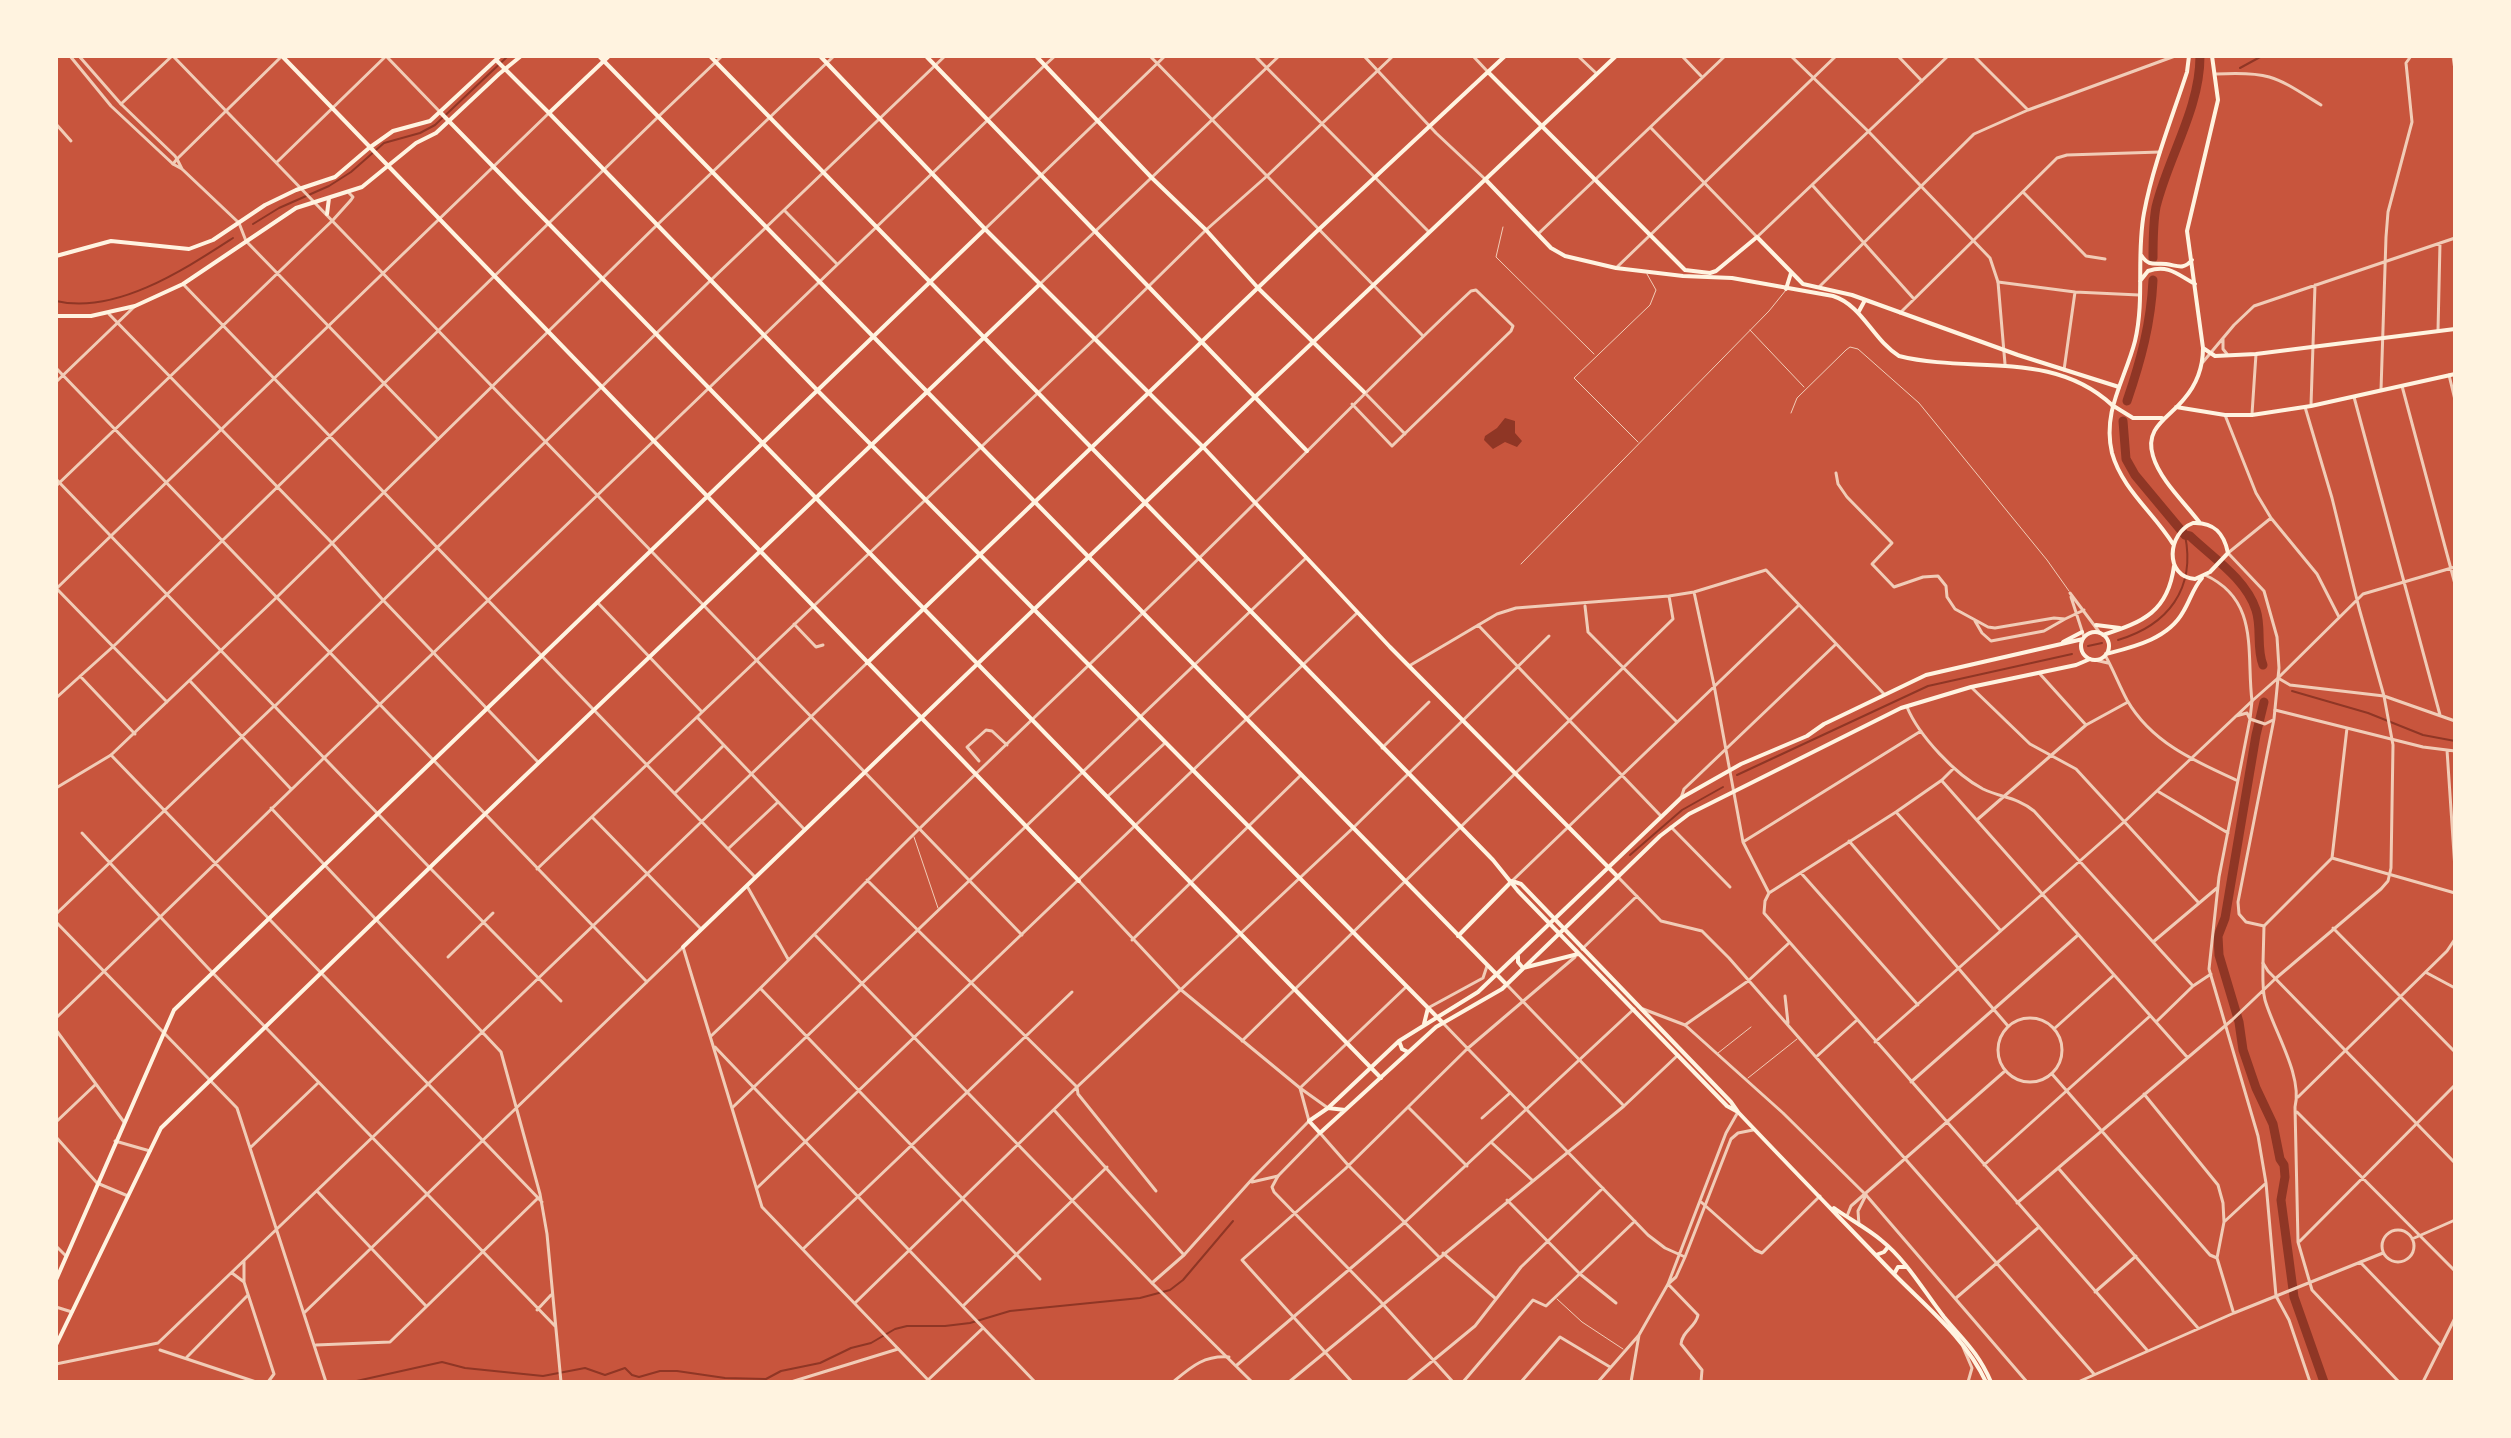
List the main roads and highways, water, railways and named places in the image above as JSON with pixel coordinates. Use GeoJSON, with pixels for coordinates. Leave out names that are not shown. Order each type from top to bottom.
{"type":"FeatureCollection","features":[{"type":"Feature","properties":{"kind":"main road"},"geometry":{"type":"LineString","coordinates":[[282,56],[920,720],[1079,881]]}},
{"type":"Feature","properties":{"kind":"main road"},"geometry":{"type":"LineString","coordinates":[[56,256],[111,241],[189,249],[213,240],[265,205],[335,177],[393,131],[430,121],[498,61],[521,56]]}},
{"type":"Feature","properties":{"kind":"main road"},"geometry":{"type":"LineString","coordinates":[[599,56],[1506,984]]}},
{"type":"Feature","properties":{"kind":"main road"},"geometry":{"type":"LineString","coordinates":[[549,113],[609,56]]}},
{"type":"Feature","properties":{"kind":"main road"},"geometry":{"type":"LineString","coordinates":[[710,56],[1516,888],[1731,1102],[1959,1340],[1984,1372]]}},
{"type":"Feature","properties":{"kind":"main road"},"geometry":{"type":"LineString","coordinates":[[820,56],[985,229],[1204,448],[1357,613],[1617,876]]}},
{"type":"Feature","properties":{"kind":"main road"},"geometry":{"type":"LineString","coordinates":[[926,56],[1307,451]]}},
{"type":"Feature","properties":{"kind":"main road"},"geometry":{"type":"LineString","coordinates":[[1036,56],[1206,230],[1259,289],[1364,392]]}},
{"type":"Feature","properties":{"kind":"main road"},"geometry":{"type":"LineString","coordinates":[[867,663],[1505,56]]}},
{"type":"Feature","properties":{"kind":"main road"},"geometry":{"type":"LineString","coordinates":[[683,947],[1312,342],[1616,56]]}},
{"type":"Feature","properties":{"kind":"main road"},"geometry":{"type":"LineString","coordinates":[[2173,544],[2118,469],[2110,442],[2109,424],[2112,405],[2135,340],[2144,211],[2187,72],[2189,56]]}},
{"type":"Feature","properties":{"kind":"main road"},"geometry":{"type":"LineString","coordinates":[[2200,523],[2188,525],[2178,533],[2173,544],[2174,563],[2168,590],[2161,603],[2143,620],[2126,628],[2102,634],[2093,632],[2060,644],[1926,675],[1818,727],[1807,736],[1730,769],[1681,798],[1472,998],[1399,1041],[1328,1108],[1309,1121],[1320,1133],[1442,1022],[1486,999],[1506,984],[1671,826],[1733,791],[1907,707],[1971,687],[2076,665],[2137,646],[2164,632],[2180,618],[2193,591],[2226,555],[2221,533],[2200,523],[2153,455],[2154,430],[2196,381],[2202,363],[2203,348],[2187,231],[2218,100],[2212,56]]}},
{"type":"Feature","properties":{"kind":"main road"},"geometry":{"type":"LineString","coordinates":[[498,61],[1088,666],[1442,1022]]}},
{"type":"Feature","properties":{"kind":"main road"},"geometry":{"type":"LineString","coordinates":[[56,316],[109,314],[135,306],[183,284],[296,208],[313,200],[349,193],[373,181],[416,143],[436,133],[498,61]]}},
{"type":"Feature","properties":{"kind":"main road"},"geometry":{"type":"LineString","coordinates":[[1488,72],[1685,270],[1710,273],[1757,237],[1803,284],[1865,300],[2018,355],[2119,387]]}},
{"type":"Feature","properties":{"kind":"main road"},"geometry":{"type":"LineString","coordinates":[[441,113],[1381,1078]]}},
{"type":"Feature","properties":{"kind":"main road"},"geometry":{"type":"LineString","coordinates":[[1485,179],[1551,248],[1565,256],[1616,268],[1732,278],[1842,299],[1886,347],[1899,356],[2016,366],[2089,387],[2133,418],[2164,417]]}},
{"type":"Feature","properties":{"kind":"main road"},"geometry":{"type":"LineString","coordinates":[[327,214],[329,198]]}},
{"type":"Feature","properties":{"kind":"main road"},"geometry":{"type":"LineString","coordinates":[[56,1280],[174,1010],[985,229]]}},
{"type":"Feature","properties":{"kind":"main road"},"geometry":{"type":"LineString","coordinates":[[2140,253],[2146,262],[2153,265],[2181,268],[2192,260]]}},
{"type":"Feature","properties":{"kind":"main road"},"geometry":{"type":"LineString","coordinates":[[1729,261],[1727,269],[1732,278]]}},
{"type":"Feature","properties":{"kind":"main road"},"geometry":{"type":"LineString","coordinates":[[2139,282],[2148,271],[2164,268],[2177,272],[2195,284]]}},
{"type":"Feature","properties":{"kind":"main road"},"geometry":{"type":"LineString","coordinates":[[1683,276],[1685,270]]}},
{"type":"Feature","properties":{"kind":"main road"},"geometry":{"type":"LineString","coordinates":[[1786,289],[1791,273]]}},
{"type":"Feature","properties":{"kind":"main road"},"geometry":{"type":"LineString","coordinates":[[56,1343],[161,1128],[1040,284]]}},
{"type":"Feature","properties":{"kind":"main road"},"geometry":{"type":"LineString","coordinates":[[1858,313],[1865,300]]}},
{"type":"Feature","properties":{"kind":"main road"},"geometry":{"type":"LineString","coordinates":[[2203,348],[2209,354],[2256,354],[2455,329]]}},
{"type":"Feature","properties":{"kind":"main road"},"geometry":{"type":"LineString","coordinates":[[2016,366],[2018,355]]}},
{"type":"Feature","properties":{"kind":"main road"},"geometry":{"type":"LineString","coordinates":[[2176,407],[2225,415],[2252,415],[2308,407],[2452,375]]}},
{"type":"Feature","properties":{"kind":"main road"},"geometry":{"type":"LineString","coordinates":[[2174,563],[2180,575],[2190,579],[2205,575]]}},
{"type":"Feature","properties":{"kind":"main road"},"geometry":{"type":"LineString","coordinates":[[2096,625],[2126,628]]}},
{"type":"Feature","properties":{"kind":"main road"},"geometry":{"type":"LineString","coordinates":[[2102,634],[2109,646],[2105,654]]}},
{"type":"Feature","properties":{"kind":"main road"},"geometry":{"type":"LineString","coordinates":[[2083,636],[2082,651],[2092,659]]}},
{"type":"Feature","properties":{"kind":"main road"},"geometry":{"type":"LineString","coordinates":[[1619,855],[1619,866],[1629,865]]}},
{"type":"Feature","properties":{"kind":"main road"},"geometry":{"type":"LineString","coordinates":[[1458,936],[1512,881]]}},
{"type":"Feature","properties":{"kind":"main road"},"geometry":{"type":"LineString","coordinates":[[1521,970],[1581,951]]}},
{"type":"Feature","properties":{"kind":"main road"},"geometry":{"type":"LineString","coordinates":[[1518,953],[1521,970]]}},
{"type":"Feature","properties":{"kind":"main road"},"geometry":{"type":"LineString","coordinates":[[1424,1024],[1428,1008]]}},
{"type":"Feature","properties":{"kind":"main road"},"geometry":{"type":"LineString","coordinates":[[1636,1008],[1727,1106],[1738,1112]]}},
{"type":"Feature","properties":{"kind":"main road"},"geometry":{"type":"LineString","coordinates":[[1399,1041],[1402,1049],[1408,1052]]}},
{"type":"Feature","properties":{"kind":"main road"},"geometry":{"type":"LineString","coordinates":[[1328,1108],[1346,1110]]}},
{"type":"Feature","properties":{"kind":"main road"},"geometry":{"type":"LineString","coordinates":[[1822,1198],[1888,1247],[1908,1268],[1976,1352],[1989,1382]]}},
{"type":"Feature","properties":{"kind":"main road"},"geometry":{"type":"LineString","coordinates":[[1847,1216],[1848,1227]]}},
{"type":"Feature","properties":{"kind":"main road"},"geometry":{"type":"LineString","coordinates":[[1876,1255],[1888,1247]]}},
{"type":"Feature","properties":{"kind":"main road"},"geometry":{"type":"LineString","coordinates":[[1894,1274],[1900,1266],[1908,1268]]}},
{"type":"Feature","properties":{"kind":"waterway"},"geometry":{"type":"LineString","coordinates":[[253,224],[279,208],[329,186],[351,172],[384,143],[420,133],[435,125],[508,56]]}},
{"type":"Feature","properties":{"kind":"waterway"},"geometry":{"type":"LineString","coordinates":[[2153,258],[2156,207],[2195,95],[2200,56]]}},
{"type":"Feature","properties":{"kind":"waterway"},"geometry":{"type":"LineString","coordinates":[[2240,68],[2262,56]]}},
{"type":"Feature","properties":{"kind":"waterway"},"geometry":{"type":"LineString","coordinates":[[56,301],[79,304],[126,295],[172,275],[233,238]]}},
{"type":"Feature","properties":{"kind":"waterway"},"geometry":{"type":"LineString","coordinates":[[2127,401],[2144,341],[2153,280]]}},
{"type":"Feature","properties":{"kind":"waterway"},"geometry":{"type":"LineString","coordinates":[[2123,421],[2126,459],[2135,475],[2185,535],[2228,569],[2245,588],[2258,617],[2263,665]]}},
{"type":"Feature","properties":{"kind":"waterway"},"geometry":{"type":"LineString","coordinates":[[2118,640],[2151,625],[2174,602],[2186,572],[2185,535]]}},
{"type":"Feature","properties":{"kind":"waterway"},"geometry":{"type":"LineString","coordinates":[[2088,646],[2102,643]]}},
{"type":"Feature","properties":{"kind":"waterway"},"geometry":{"type":"LineString","coordinates":[[1737,775],[1928,686],[2072,654]]}},
{"type":"Feature","properties":{"kind":"waterway"},"geometry":{"type":"LineString","coordinates":[[2292,691],[2368,713],[2423,735],[2455,741]]}},
{"type":"Feature","properties":{"kind":"waterway"},"geometry":{"type":"LineString","coordinates":[[2264,702],[2225,918],[2218,936],[2219,955],[2239,1022],[2243,1050],[2273,1124],[2284,1165],[2281,1200],[2294,1297],[2324,1382]]}},
{"type":"Feature","properties":{"kind":"waterway"},"geometry":{"type":"LineString","coordinates":[[1630,855],[1682,810],[1723,787]]}},
{"type":"Feature","properties":{"kind":"waterway"},"geometry":{"type":"LineString","coordinates":[[352,1382],[442,1362],[465,1368],[543,1376],[585,1368],[605,1375],[625,1368],[639,1377],[660,1371],[677,1371],[725,1378],[766,1379],[781,1371],[820,1363],[907,1326],[970,1323],[1010,1311],[1140,1298],[1170,1290],[1183,1280],[1233,1221]]}}]}
